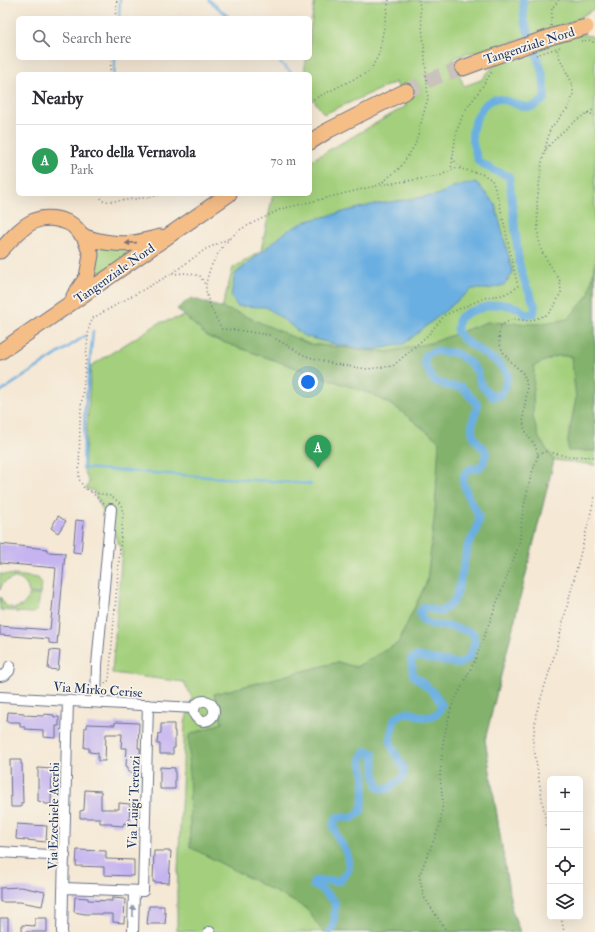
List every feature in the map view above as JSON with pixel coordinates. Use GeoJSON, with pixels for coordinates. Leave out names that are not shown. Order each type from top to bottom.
{"type":"FeatureCollection","features":[{"type":"Feature","properties":{"kind":"highway","name":"Tangenziale Nord"},"geometry":{"type":"LineString","coordinates":[[463,68],[491,64],[553,36],[590,30]]}},
{"type":"Feature","properties":{"kind":"highway"},"geometry":{"type":"LineString","coordinates":[[312,141],[329,130],[406,91]]}},
{"type":"Feature","properties":{"kind":"highway","name":"Tangenziale Nord"},"geometry":{"type":"LineString","coordinates":[[0,352],[226,196]]}},
{"type":"Feature","properties":{"kind":"highway"},"geometry":{"type":"LineString","coordinates":[[0,251],[22,228],[35,220],[53,218],[71,224],[84,236],[91,255],[87,277],[68,304]]}},
{"type":"Feature","properties":{"kind":"highway"},"geometry":{"type":"LineString","coordinates":[[84,236],[106,242],[133,243],[169,235]]}},
{"type":"Feature","properties":{"kind":"street"},"geometry":{"type":"LineString","coordinates":[[96,702],[97,665],[111,509]]}},
{"type":"Feature","properties":{"kind":"street"},"geometry":{"type":"LineString","coordinates":[[0,676],[5,675],[9,671],[10,666]]}},
{"type":"Feature","properties":{"kind":"street","name":"Via Mirko Cerise"},"geometry":{"type":"LineString","coordinates":[[0,697],[194,708]]}},
{"type":"Feature","properties":{"kind":"street","name":"Via Ezechiele Acerbi"},"geometry":{"type":"LineString","coordinates":[[62,932],[68,700]]}},
{"type":"Feature","properties":{"kind":"street","name":"Via Luigi Terenzi"},"geometry":{"type":"LineString","coordinates":[[134,891],[143,891],[148,706]]}},
{"type":"Feature","properties":{"kind":"street"},"geometry":{"type":"LineString","coordinates":[[0,852],[65,856]]}},
{"type":"Feature","properties":{"kind":"street"},"geometry":{"type":"LineString","coordinates":[[64,888],[134,891],[133,932]]}},
{"type":"Feature","properties":{"kind":"path"},"geometry":{"type":"LineString","coordinates":[[115,16],[116,0]]}},
{"type":"Feature","properties":{"kind":"path"},"geometry":{"type":"LineString","coordinates":[[312,100],[370,71],[379,54],[389,0]]}},
{"type":"Feature","properties":{"kind":"path"},"geometry":{"type":"LineString","coordinates":[[379,185],[400,168],[415,145],[428,98],[419,0]]}},
{"type":"Feature","properties":{"kind":"path"},"geometry":{"type":"LineString","coordinates":[[552,27],[552,8],[559,0]]}},
{"type":"Feature","properties":{"kind":"path"},"geometry":{"type":"LineString","coordinates":[[577,41],[590,30],[595,43]]}},
{"type":"Feature","properties":{"kind":"path"},"geometry":{"type":"LineString","coordinates":[[447,932],[424,897],[419,876],[440,824],[443,803],[440,776],[443,742],[451,708],[474,660],[519,544],[531,476],[538,455],[534,444],[525,430],[524,416],[527,393],[525,379],[521,370],[514,365],[502,350],[498,335],[501,326],[514,319],[530,320],[548,314],[555,305],[561,292],[560,281],[542,252],[538,236],[538,188],[546,142],[550,130],[569,107],[573,95],[573,85],[555,46]]}},
{"type":"Feature","properties":{"kind":"path"},"geometry":{"type":"LineString","coordinates":[[535,55],[563,46]]}},
{"type":"Feature","properties":{"kind":"path"},"geometry":{"type":"LineString","coordinates":[[110,72],[111,60]]}},
{"type":"Feature","properties":{"kind":"path"},"geometry":{"type":"LineString","coordinates":[[451,171],[456,132],[464,112],[480,90],[491,64]]}},
{"type":"Feature","properties":{"kind":"path"},"geometry":{"type":"LineString","coordinates":[[546,149],[562,131],[595,109]]}},
{"type":"Feature","properties":{"kind":"path"},"geometry":{"type":"LineString","coordinates":[[587,113],[595,115]]}},
{"type":"Feature","properties":{"kind":"path"},"geometry":{"type":"LineString","coordinates":[[171,274],[186,273],[200,276],[206,286],[213,314],[222,329],[269,335],[306,356],[334,364],[367,369],[393,366],[428,335],[445,315],[488,297],[503,295],[518,287],[500,200],[492,180],[482,174],[464,168],[457,164],[452,158]]}},
{"type":"Feature","properties":{"kind":"path"},"geometry":{"type":"LineString","coordinates":[[96,690],[101,688],[109,680],[123,513],[121,504],[111,496],[84,488],[79,479],[80,419],[89,327],[93,318],[171,274],[206,249],[230,238],[281,209],[379,185],[439,176],[457,168],[464,168]]}},
{"type":"Feature","properties":{"kind":"path"},"geometry":{"type":"LineString","coordinates":[[101,196],[102,201],[114,202],[137,198],[150,199],[156,196]]}},
{"type":"Feature","properties":{"kind":"path"},"geometry":{"type":"LineString","coordinates":[[206,286],[211,267],[219,250],[230,238]]}},
{"type":"Feature","properties":{"kind":"path"},"geometry":{"type":"LineString","coordinates":[[538,455],[547,451],[565,456],[595,457]]}},
{"type":"Feature","properties":{"kind":"path"},"geometry":{"type":"LineString","coordinates":[[90,490],[111,509]]}},
{"type":"Feature","properties":{"kind":"path"},"geometry":{"type":"LineString","coordinates":[[550,848],[533,742],[536,714],[556,650],[595,496]]}},
{"type":"Feature","properties":{"kind":"path"},"geometry":{"type":"LineString","coordinates":[[561,920],[564,932]]}},
{"type":"Feature","properties":{"kind":"green space"},"geometry":{"type":"Polygon","coordinates":[[[315,0],[595,0],[595,8],[573,22],[489,50],[468,53],[453,59],[464,86],[481,80],[496,63],[580,34],[595,37],[595,465],[554,460],[485,740],[512,911],[520,932],[177,931],[177,893],[185,723],[192,698],[184,682],[112,673],[122,551],[93,490],[86,489],[89,482],[84,471],[91,366],[159,323],[222,308],[233,268],[261,251],[273,196],[312,196],[312,160],[406,106],[396,82],[324,114],[312,98],[312,72],[304,72],[306,60],[312,60],[312,19],[315,0]]]}},
{"type":"Feature","properties":{"kind":"green space"},"geometry":{"type":"Polygon","coordinates":[[[90,239],[137,249],[93,280],[90,239]]]}},
{"type":"Feature","properties":{"kind":"green space"},"geometry":{"type":"Polygon","coordinates":[[[595,262],[595,451],[568,451],[568,439],[576,398],[571,356],[556,356],[534,366],[533,417],[539,438],[554,460],[485,740],[512,911],[520,932],[323,932],[306,908],[190,847],[189,735],[222,723],[214,694],[338,662],[356,667],[398,643],[427,581],[435,510],[439,441],[398,409],[374,395],[208,337],[177,309],[191,298],[241,314],[309,344],[388,352],[434,342],[487,322],[537,324],[568,319],[589,295],[595,262]]]}},
{"type":"Feature","properties":{"kind":"green space"},"geometry":{"type":"Polygon","coordinates":[[[0,574],[14,575],[13,579],[5,582],[0,590],[0,574]]]}},
{"type":"Feature","properties":{"kind":"green space"},"geometry":{"type":"Polygon","coordinates":[[[15,575],[38,578],[41,582],[40,594],[29,593],[28,587],[25,583],[15,578],[15,575]]]}},
{"type":"Feature","properties":{"kind":"green space"},"geometry":{"type":"Polygon","coordinates":[[[29,595],[40,595],[37,611],[33,613],[15,612],[15,608],[24,604],[29,595]]]}},
{"type":"Feature","properties":{"kind":"green space"},"geometry":{"type":"Polygon","coordinates":[[[0,597],[6,606],[13,608],[13,611],[0,610],[0,597]]]}},
{"type":"Feature","properties":{"kind":"water"},"geometry":{"type":"Polygon","coordinates":[[[476,182],[495,204],[513,273],[504,285],[488,289],[472,289],[404,344],[372,350],[337,345],[304,336],[266,307],[237,306],[231,296],[235,274],[287,231],[307,221],[371,205],[437,195],[453,187],[476,182]]]}},
{"type":"Feature","properties":{"kind":"building"},"geometry":{"type":"Polygon","coordinates":[[[58,516],[66,521],[58,533],[51,528],[58,516]]]}},
{"type":"Feature","properties":{"kind":"building"},"geometry":{"type":"Polygon","coordinates":[[[76,520],[84,521],[81,553],[73,552],[76,520]]]}},
{"type":"Feature","properties":{"kind":"building"},"geometry":{"type":"Polygon","coordinates":[[[0,544],[47,549],[47,552],[65,553],[57,644],[49,643],[49,639],[0,635],[0,626],[50,630],[56,568],[0,563],[0,544]]]}},
{"type":"Feature","properties":{"kind":"building"},"geometry":{"type":"Polygon","coordinates":[[[50,650],[60,651],[58,670],[48,669],[50,650]]]}},
{"type":"Feature","properties":{"kind":"building"},"geometry":{"type":"Polygon","coordinates":[[[8,712],[24,713],[24,715],[44,716],[44,714],[59,717],[59,726],[56,726],[56,738],[43,737],[43,730],[25,729],[25,727],[20,727],[20,722],[7,722],[8,712]]]}},
{"type":"Feature","properties":{"kind":"building"},"geometry":{"type":"Polygon","coordinates":[[[115,722],[139,723],[139,773],[128,772],[128,767],[126,766],[127,748],[121,748],[122,734],[106,734],[105,761],[98,761],[98,753],[89,752],[89,748],[84,748],[85,727],[87,728],[87,724],[115,725],[115,722]]]}},
{"type":"Feature","properties":{"kind":"building"},"geometry":{"type":"Polygon","coordinates":[[[161,724],[174,724],[175,748],[173,748],[173,754],[160,754],[160,744],[157,744],[158,734],[161,733],[161,724]]]}},
{"type":"Feature","properties":{"kind":"building"},"geometry":{"type":"Polygon","coordinates":[[[10,760],[21,760],[22,764],[23,803],[21,803],[21,807],[11,807],[10,760]]]}},
{"type":"Feature","properties":{"kind":"building"},"geometry":{"type":"Polygon","coordinates":[[[160,767],[175,768],[175,789],[160,789],[160,767]]]}},
{"type":"Feature","properties":{"kind":"building"},"geometry":{"type":"Polygon","coordinates":[[[38,768],[52,769],[51,804],[45,804],[44,802],[38,801],[38,768]]]}},
{"type":"Feature","properties":{"kind":"building"},"geometry":{"type":"Polygon","coordinates":[[[85,790],[101,791],[101,809],[119,809],[119,803],[130,804],[129,824],[124,823],[123,826],[111,825],[111,823],[100,823],[100,818],[80,818],[80,811],[84,810],[85,790]]]}},
{"type":"Feature","properties":{"kind":"building"},"geometry":{"type":"Polygon","coordinates":[[[17,824],[47,826],[46,842],[16,839],[17,824]]]}},
{"type":"Feature","properties":{"kind":"building"},"geometry":{"type":"Polygon","coordinates":[[[77,850],[106,851],[106,859],[134,860],[134,876],[104,875],[104,867],[76,866],[77,850]]]}},
{"type":"Feature","properties":{"kind":"building"},"geometry":{"type":"Polygon","coordinates":[[[154,851],[171,851],[169,883],[153,882],[154,851]]]}},
{"type":"Feature","properties":{"kind":"building"},"geometry":{"type":"Polygon","coordinates":[[[21,887],[45,892],[42,906],[20,902],[0,902],[0,888],[21,887]]]}},
{"type":"Feature","properties":{"kind":"building"},"geometry":{"type":"Polygon","coordinates":[[[75,897],[88,898],[88,900],[112,901],[112,898],[125,899],[124,923],[113,922],[113,914],[85,914],[74,912],[75,897]]]}},
{"type":"Feature","properties":{"kind":"building"},"geometry":{"type":"Polygon","coordinates":[[[149,906],[164,906],[164,913],[166,913],[165,924],[147,924],[149,906]]]}},
{"type":"Feature","properties":{"kind":"building"},"geometry":{"type":"Polygon","coordinates":[[[0,918],[8,918],[8,932],[0,932],[0,918]]]}},
{"type":"Feature","properties":{"kind":"building"},"geometry":{"type":"Polygon","coordinates":[[[35,918],[47,918],[47,932],[22,932],[22,925],[35,926],[35,918]]]}},
{"type":"Feature","properties":{"kind":"waterway"},"geometry":{"type":"LineString","coordinates":[[119,16],[120,0]]}},
{"type":"Feature","properties":{"kind":"waterway"},"geometry":{"type":"LineString","coordinates":[[209,0],[228,16]]}},
{"type":"Feature","properties":{"kind":"waterway"},"geometry":{"type":"LineString","coordinates":[[330,932],[334,923],[335,902],[320,888],[313,885],[314,881],[340,881],[349,869],[347,853],[338,838],[333,825],[337,817],[352,818],[361,811],[364,793],[364,773],[361,760],[363,754],[368,751],[373,753],[375,776],[379,788],[388,789],[403,777],[404,769],[392,747],[390,738],[394,720],[401,714],[408,712],[426,718],[437,714],[442,706],[434,693],[413,675],[411,659],[417,656],[459,664],[469,658],[475,642],[473,633],[453,627],[430,624],[422,619],[420,612],[424,607],[441,612],[452,603],[457,595],[468,545],[476,532],[479,517],[470,501],[463,482],[465,473],[470,469],[479,468],[484,462],[486,451],[476,440],[472,430],[473,420],[478,405],[462,387],[448,386],[433,380],[424,363],[426,355],[435,351],[456,353],[469,362],[477,371],[481,385],[493,397],[501,395],[506,384],[508,374],[497,362],[463,339],[457,331],[459,318],[469,312],[488,306],[501,304],[519,308],[526,315],[534,313],[535,306],[524,280],[519,262],[509,176],[493,170],[478,161],[472,136],[472,131],[479,114],[490,101],[500,99],[522,106],[531,107],[545,99],[543,74],[524,20],[523,0]]}},
{"type":"Feature","properties":{"kind":"waterway"},"geometry":{"type":"LineString","coordinates":[[114,72],[115,60]]}},
{"type":"Feature","properties":{"kind":"waterway"},"geometry":{"type":"LineString","coordinates":[[277,60],[291,72]]}},
{"type":"Feature","properties":{"kind":"waterway"},"geometry":{"type":"LineString","coordinates":[[93,331],[85,410],[83,468],[311,484]]}},
{"type":"Feature","properties":{"kind":"waterway"},"geometry":{"type":"LineString","coordinates":[[0,392],[85,336]]}},
{"type":"Feature","properties":{"kind":"tunnel"},"geometry":{"type":"LineString","coordinates":[[406,91],[434,78],[463,68]]}},
{"type":"Feature","properties":{"kind":"place","name":"Parco della Vernavola"},"geometry":{"type":"Point","coordinates":[318,468]}}]}
